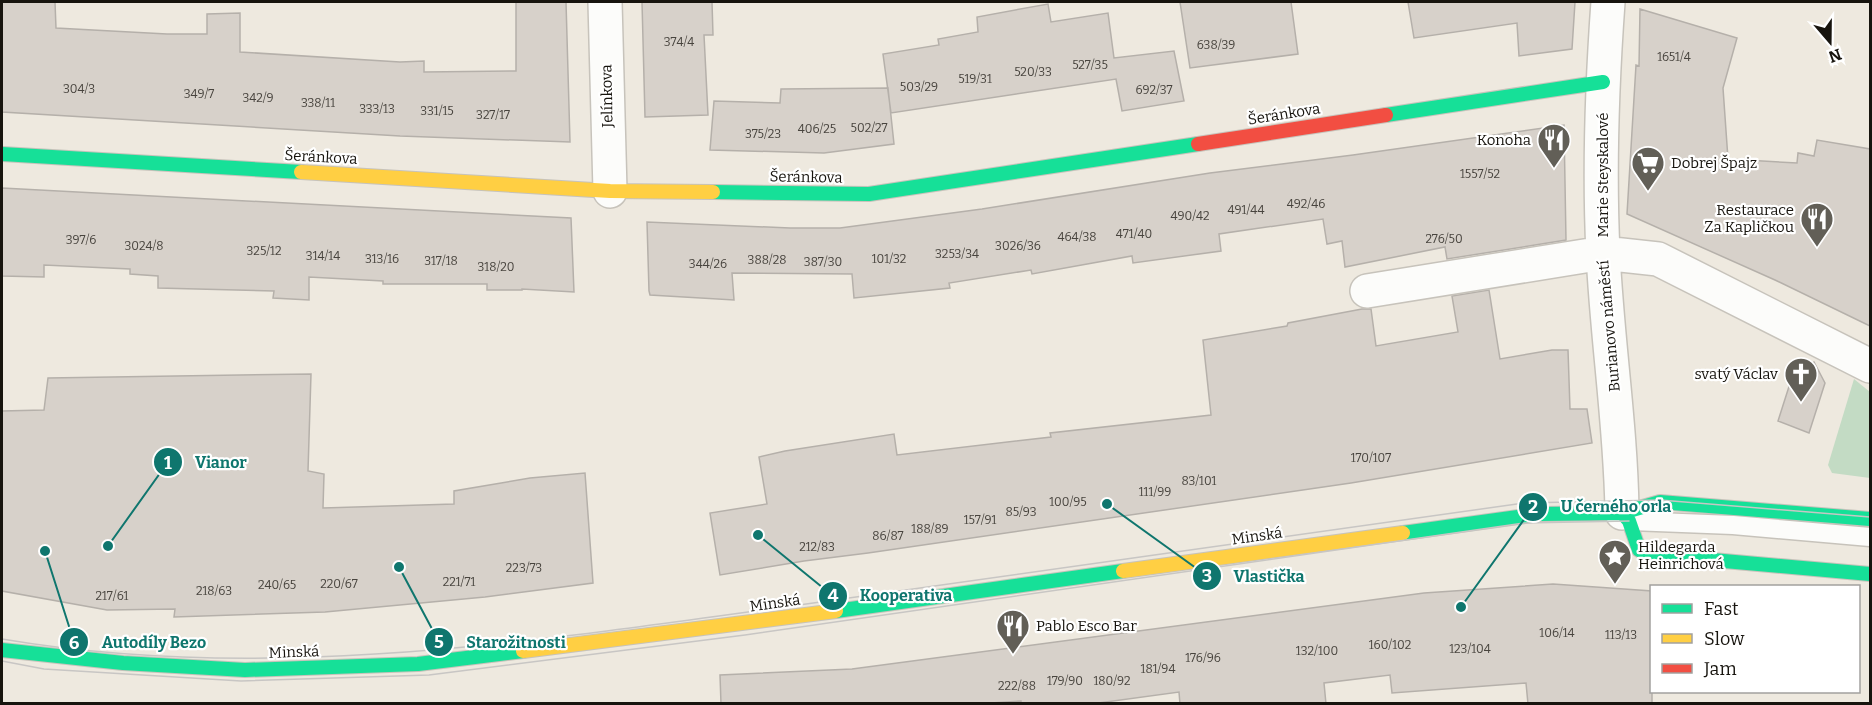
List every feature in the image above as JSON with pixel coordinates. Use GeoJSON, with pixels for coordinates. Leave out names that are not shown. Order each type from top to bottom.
{"type":"FeatureCollection","features":[{"type":"Feature","properties":{"kind":"street","name":"Jelínkova"},"geometry":{"type":"LineString","coordinates":[[605,2],[610,191]]}},
{"type":"Feature","properties":{"kind":"street","name":"Marie Steyskalové"},"geometry":{"type":"LineString","coordinates":[[1367,291],[1603,252],[1603,82],[1608,2]]}},
{"type":"Feature","properties":{"kind":"street","name":"Šeránkova"},"geometry":{"type":"LineString","coordinates":[[2,154],[610,191],[868,194],[1603,82]]}},
{"type":"Feature","properties":{"kind":"street","name":"Burianovo náměstí"},"geometry":{"type":"LineString","coordinates":[[1870,366],[1658,259],[1603,252],[1626,517],[1639,550],[1657,555],[1870,574]]}},
{"type":"Feature","properties":{"kind":"street"},"geometry":{"type":"LineString","coordinates":[[1626,517],[1660,502],[1870,519]]}},
{"type":"Feature","properties":{"kind":"street","name":"Minská"},"geometry":{"type":"LineString","coordinates":[[2,650],[123,663],[245,670],[418,664],[748,623],[1540,514],[1626,517]]}},
{"type":"Feature","properties":{"kind":"lane"},"geometry":{"type":"LineString","coordinates":[[1626,517],[1870,537]]}},
{"type":"Feature","properties":{"kind":"green space"},"geometry":{"type":"Polygon","coordinates":[[[1854,379],[1870,392],[1870,478],[1832,473],[1828,465],[1854,379]]]}},
{"type":"Feature","properties":{"kind":"building"},"geometry":{"type":"Polygon","coordinates":[[[2,2],[55,2],[56,28],[167,34],[207,34],[207,14],[240,13],[240,52],[400,62],[424,61],[424,72],[516,71],[516,2],[566,2],[570,142],[400,136],[2,112],[2,2]]]}},
{"type":"Feature","properties":{"kind":"building"},"geometry":{"type":"Polygon","coordinates":[[[642,2],[712,2],[713,35],[704,35],[708,115],[645,117],[642,2]]]}},
{"type":"Feature","properties":{"kind":"building"},"geometry":{"type":"Polygon","coordinates":[[[1180,2],[1291,2],[1298,54],[1190,68],[1180,2]]]}},
{"type":"Feature","properties":{"kind":"building"},"geometry":{"type":"Polygon","coordinates":[[[1408,2],[1575,2],[1572,49],[1519,56],[1517,23],[1414,38],[1408,2]]]}},
{"type":"Feature","properties":{"kind":"building"},"geometry":{"type":"Polygon","coordinates":[[[1048,4],[1051,22],[1108,13],[1114,58],[1174,51],[1184,101],[1122,111],[1116,79],[891,113],[883,54],[939,45],[938,39],[978,32],[977,17],[1048,4]]]}},
{"type":"Feature","properties":{"kind":"building"},"geometry":{"type":"Polygon","coordinates":[[[1640,9],[1737,38],[1723,88],[1728,159],[1797,163],[1798,153],[1814,156],[1817,140],[1870,149],[1870,326],[1775,280],[1627,214],[1636,65],[1639,66],[1640,9]]]}},
{"type":"Feature","properties":{"kind":"building"},"geometry":{"type":"Polygon","coordinates":[[[888,88],[894,144],[824,153],[710,150],[714,101],[780,103],[781,89],[888,88]]]}},
{"type":"Feature","properties":{"kind":"building"},"geometry":{"type":"Polygon","coordinates":[[[1564,125],[1566,240],[1447,259],[1445,247],[1345,267],[1342,241],[1327,244],[1323,219],[1219,234],[1221,251],[1133,263],[1132,256],[1032,274],[1031,270],[949,283],[950,288],[854,298],[852,274],[732,273],[734,300],[650,295],[649,291],[647,222],[840,228],[982,209],[1210,173],[1564,125]]]}},
{"type":"Feature","properties":{"kind":"building"},"geometry":{"type":"Polygon","coordinates":[[[2,188],[571,218],[574,292],[522,289],[487,290],[487,284],[383,284],[383,281],[309,277],[309,300],[273,298],[274,291],[158,288],[158,276],[130,274],[130,269],[44,265],[44,277],[2,276],[2,188]]]}},
{"type":"Feature","properties":{"kind":"building"},"geometry":{"type":"Polygon","coordinates":[[[1489,290],[1500,359],[1552,350],[1568,350],[1570,409],[1587,409],[1592,443],[1351,483],[720,575],[710,513],[767,504],[759,457],[894,434],[897,455],[1051,437],[1050,433],[1211,415],[1203,340],[1287,326],[1288,323],[1362,309],[1371,309],[1376,346],[1458,332],[1452,296],[1489,290]]]}},
{"type":"Feature","properties":{"kind":"building","name":"svatý Václav"},"geometry":{"type":"Polygon","coordinates":[[[1814,362],[1825,383],[1809,433],[1778,421],[1793,374],[1814,362]]]}},
{"type":"Feature","properties":{"kind":"building"},"geometry":{"type":"Polygon","coordinates":[[[311,374],[308,471],[324,474],[323,508],[454,504],[454,491],[530,478],[585,473],[593,583],[485,597],[325,612],[174,617],[175,609],[107,610],[2,591],[2,411],[44,410],[48,378],[311,374]]]}},
{"type":"Feature","properties":{"kind":"building"},"geometry":{"type":"Polygon","coordinates":[[[1553,584],[1650,591],[1650,693],[1652,693],[1652,704],[1528,704],[1526,683],[1392,693],[1390,675],[1324,683],[1326,704],[1180,704],[1179,692],[1091,704],[1021,704],[1021,701],[975,704],[721,704],[720,675],[852,669],[1424,593],[1553,584]]]}},
{"type":"Feature","properties":{"kind":"tram line"},"geometry":{"type":"LineString","coordinates":[[2,639],[101,652],[201,658],[301,658],[401,652],[601,632],[700,619],[1524,503],[1660,500],[1870,517]]}},
{"type":"Feature","properties":{"kind":"tram line"},"geometry":{"type":"LineString","coordinates":[[2,661],[44,669],[241,681],[429,675],[745,635],[1524,523],[1629,521]]}},
{"type":"Feature","properties":{"kind":"traffic: fast"},"geometry":{"type":"LineString","coordinates":[[1386,115],[1603,82]]}},
{"type":"Feature","properties":{"kind":"traffic: fast"},"geometry":{"type":"LineString","coordinates":[[713,192],[869,194],[1198,144]]}},
{"type":"Feature","properties":{"kind":"traffic: fast"},"geometry":{"type":"LineString","coordinates":[[2,154],[301,172]]}},
{"type":"Feature","properties":{"kind":"traffic: fast"},"geometry":{"type":"LineString","coordinates":[[1403,533],[1540,514],[1622,513],[1660,502],[1870,519]]}},
{"type":"Feature","properties":{"kind":"traffic: fast"},"geometry":{"type":"LineString","coordinates":[[1622,513],[1629,521],[1639,550],[1657,555],[1870,574]]}},
{"type":"Feature","properties":{"kind":"traffic: fast"},"geometry":{"type":"LineString","coordinates":[[836,611],[1123,571]]}},
{"type":"Feature","properties":{"kind":"traffic: fast"},"geometry":{"type":"LineString","coordinates":[[2,650],[123,663],[245,670],[418,664],[523,651]]}},
{"type":"Feature","properties":{"kind":"traffic: slow"},"geometry":{"type":"LineString","coordinates":[[301,172],[610,191],[713,192]]}},
{"type":"Feature","properties":{"kind":"traffic: slow"},"geometry":{"type":"LineString","coordinates":[[1123,571],[1403,533]]}},
{"type":"Feature","properties":{"kind":"traffic: slow"},"geometry":{"type":"LineString","coordinates":[[523,651],[836,611]]}},
{"type":"Feature","properties":{"kind":"traffic: jam"},"geometry":{"type":"LineString","coordinates":[[1198,144],[1386,115]]}},
{"type":"Feature","properties":{"kind":"place","name":"Konoha"},"geometry":{"type":"Point","coordinates":[1554,169]}},
{"type":"Feature","properties":{"kind":"place","name":"Dobrej Špajz"},"geometry":{"type":"Point","coordinates":[1648,192]}},
{"type":"Feature","properties":{"kind":"place","name":"Restaurace Za Kapličkou"},"geometry":{"type":"Point","coordinates":[1817,248]}},
{"type":"Feature","properties":{"kind":"place","name":"svatý Václav"},"geometry":{"type":"Point","coordinates":[1801,403]}},
{"type":"Feature","properties":{"kind":"place","name":"Vlastička"},"geometry":{"type":"Point","coordinates":[1107,504]}},
{"type":"Feature","properties":{"kind":"place","name":"Kooperativa"},"geometry":{"type":"Point","coordinates":[758,535]}},
{"type":"Feature","properties":{"kind":"place","name":"Vianor"},"geometry":{"type":"Point","coordinates":[108,546]}},
{"type":"Feature","properties":{"kind":"place","name":"Autodíly Bezo"},"geometry":{"type":"Point","coordinates":[45,551]}},
{"type":"Feature","properties":{"kind":"place","name":"Starožitnosti"},"geometry":{"type":"Point","coordinates":[399,567]}},
{"type":"Feature","properties":{"kind":"place","name":"Hildegarda Heinrichová"},"geometry":{"type":"Point","coordinates":[1615,585]}},
{"type":"Feature","properties":{"kind":"place","name":"U černého orla"},"geometry":{"type":"Point","coordinates":[1461,607]}},
{"type":"Feature","properties":{"kind":"place","name":"Pablo Esco Bar"},"geometry":{"type":"Point","coordinates":[1013,655]}}]}
